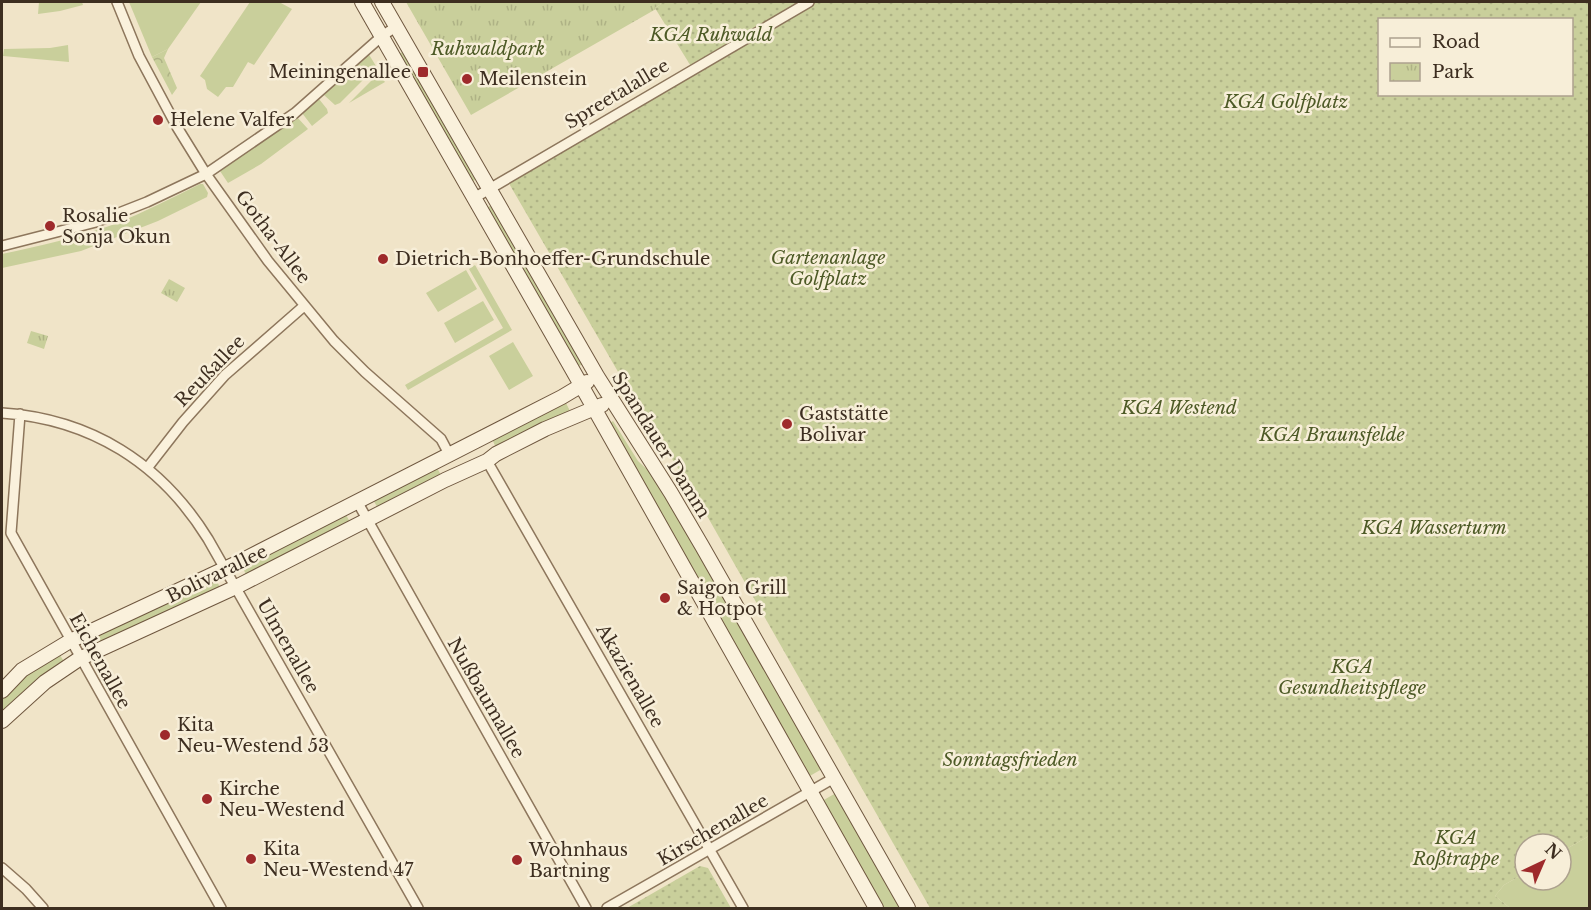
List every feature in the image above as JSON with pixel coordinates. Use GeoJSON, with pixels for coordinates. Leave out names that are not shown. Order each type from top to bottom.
{"type":"FeatureCollection","features":[{"type":"Feature","properties":{"kind":"main road","name":"Spandauer Damm"},"geometry":{"type":"LineString","coordinates":[[362,2],[876,909]]}},
{"type":"Feature","properties":{"kind":"main road","name":"Spandauer Damm"},"geometry":{"type":"LineString","coordinates":[[382,2],[597,376],[671,493],[908,909]]}},
{"type":"Feature","properties":{"kind":"main road","name":"Bolivarallee"},"geometry":{"type":"LineString","coordinates":[[2,691],[22,670],[70,641],[358,503],[478,442],[597,376]]}},
{"type":"Feature","properties":{"kind":"main road","name":"Bolivarallee"},"geometry":{"type":"LineString","coordinates":[[2,722],[45,682],[79,659],[236,587],[367,519],[487,461],[545,429],[594,409],[611,399]]}},
{"type":"Feature","properties":{"kind":"main road"},"geometry":{"type":"LineString","coordinates":[[478,442],[487,461]]}},
{"type":"Feature","properties":{"kind":"main road"},"geometry":{"type":"LineString","coordinates":[[450,456],[459,475]]}},
{"type":"Feature","properties":{"kind":"street","name":"Gotha-Allee"},"geometry":{"type":"LineString","coordinates":[[117,2],[152,82],[177,127],[268,261],[334,341],[365,372],[441,439],[450,456]]}},
{"type":"Feature","properties":{"kind":"street","name":"Spreetalallee"},"geometry":{"type":"LineString","coordinates":[[474,198],[808,2]]}},
{"type":"Feature","properties":{"kind":"street"},"geometry":{"type":"LineString","coordinates":[[2,246],[96,222],[147,202],[207,174],[295,113],[382,36],[397,26]]}},
{"type":"Feature","properties":{"kind":"street","name":"Reußallee"},"geometry":{"type":"LineString","coordinates":[[148,467],[225,375],[304,306]]}},
{"type":"Feature","properties":{"kind":"street","name":"Ulmenallee"},"geometry":{"type":"LineString","coordinates":[[2,412],[48,418],[83,429],[123,450],[148,467],[190,512],[236,587],[417,909]]}},
{"type":"Feature","properties":{"kind":"street","name":"Eichenallee"},"geometry":{"type":"LineString","coordinates":[[20,414],[11,533],[79,659],[221,909]]}},
{"type":"Feature","properties":{"kind":"street","name":"Akazienallee"},"geometry":{"type":"LineString","coordinates":[[487,461],[743,909]]}},
{"type":"Feature","properties":{"kind":"street","name":"Nußbaumallee"},"geometry":{"type":"LineString","coordinates":[[358,503],[586,909]]}},
{"type":"Feature","properties":{"kind":"street","name":"Kirschenallee"},"geometry":{"type":"LineString","coordinates":[[607,909],[834,778]]}},
{"type":"Feature","properties":{"kind":"street"},"geometry":{"type":"LineString","coordinates":[[2,868],[40,905],[29,909]]}},
{"type":"Feature","properties":{"kind":"green space"},"geometry":{"type":"Polygon","coordinates":[[[39,2],[82,2],[83,5],[38,14],[39,2]]]}},
{"type":"Feature","properties":{"kind":"green space"},"geometry":{"type":"Polygon","coordinates":[[[129,2],[201,2],[168,49],[152,57],[129,2]]]}},
{"type":"Feature","properties":{"kind":"green space"},"geometry":{"type":"Polygon","coordinates":[[[250,2],[279,2],[292,9],[254,65],[248,62],[233,87],[226,87],[218,97],[207,89],[205,80],[200,76],[250,2]]]}},
{"type":"Feature","properties":{"kind":"green space","name":"Ruhwaldpark"},"geometry":{"type":"Polygon","coordinates":[[[406,2],[659,2],[661,4],[471,115],[406,2]]]}},
{"type":"Feature","properties":{"kind":"green space"},"geometry":{"type":"Polygon","coordinates":[[[659,2],[1589,2],[1589,836],[1573,845],[1573,832],[1513,832],[1513,880],[1504,885],[1495,896],[1510,908],[930,908],[698,500],[628,389],[507,180],[692,68],[655,8],[661,4],[659,2]]]}},
{"type":"Feature","properties":{"kind":"green space"},"geometry":{"type":"Polygon","coordinates":[[[68,45],[69,62],[3,56],[4,49],[50,48],[68,45]]]}},
{"type":"Feature","properties":{"kind":"green space"},"geometry":{"type":"Polygon","coordinates":[[[168,49],[164,58],[177,88],[172,95],[152,57],[168,49]]]}},
{"type":"Feature","properties":{"kind":"green space"},"geometry":{"type":"Polygon","coordinates":[[[404,51],[477,179],[471,182],[399,54],[404,51]]]}},
{"type":"Feature","properties":{"kind":"green space"},"geometry":{"type":"Polygon","coordinates":[[[368,53],[376,66],[340,103],[335,105],[324,95],[368,53]]]}},
{"type":"Feature","properties":{"kind":"green space"},"geometry":{"type":"Polygon","coordinates":[[[379,74],[385,82],[349,103],[376,76],[379,74]]]}},
{"type":"Feature","properties":{"kind":"green space"},"geometry":{"type":"Polygon","coordinates":[[[319,99],[328,113],[312,126],[302,113],[319,99]]]}},
{"type":"Feature","properties":{"kind":"green space"},"geometry":{"type":"Polygon","coordinates":[[[297,117],[308,129],[261,164],[228,183],[220,171],[297,117]]]}},
{"type":"Feature","properties":{"kind":"green space"},"geometry":{"type":"Polygon","coordinates":[[[203,184],[208,193],[207,197],[158,221],[81,251],[2,268],[2,254],[59,241],[115,224],[203,184]]]}},
{"type":"Feature","properties":{"kind":"green space"},"geometry":{"type":"Polygon","coordinates":[[[492,205],[583,364],[577,367],[486,208],[492,205]]]}},
{"type":"Feature","properties":{"kind":"green space"},"geometry":{"type":"Polygon","coordinates":[[[475,265],[512,330],[408,390],[405,385],[503,328],[469,269],[475,265]]]}},
{"type":"Feature","properties":{"kind":"green space"},"geometry":{"type":"Polygon","coordinates":[[[466,270],[477,289],[438,312],[426,293],[466,270]]]}},
{"type":"Feature","properties":{"kind":"green space"},"geometry":{"type":"Polygon","coordinates":[[[169,279],[185,288],[177,302],[161,293],[169,279]]]}},
{"type":"Feature","properties":{"kind":"green space"},"geometry":{"type":"Polygon","coordinates":[[[483,301],[494,320],[455,343],[444,323],[483,301]]]}},
{"type":"Feature","properties":{"kind":"green space"},"geometry":{"type":"Polygon","coordinates":[[[31,331],[48,336],[44,349],[27,343],[31,331]]]}},
{"type":"Feature","properties":{"kind":"green space"},"geometry":{"type":"Polygon","coordinates":[[[513,342],[533,376],[509,390],[489,356],[513,342]]]}},
{"type":"Feature","properties":{"kind":"green space"},"geometry":{"type":"Polygon","coordinates":[[[565,401],[571,413],[497,450],[492,439],[565,401]]]}},
{"type":"Feature","properties":{"kind":"green space"},"geometry":{"type":"Polygon","coordinates":[[[613,421],[638,461],[655,477],[822,769],[808,777],[608,424],[613,421]]]}},
{"type":"Feature","properties":{"kind":"green space"},"geometry":{"type":"Polygon","coordinates":[[[436,466],[442,477],[379,510],[372,498],[436,466]]]}},
{"type":"Feature","properties":{"kind":"green space"},"geometry":{"type":"Polygon","coordinates":[[[345,513],[351,524],[247,576],[241,565],[345,513]]]}},
{"type":"Feature","properties":{"kind":"green space"},"geometry":{"type":"Polygon","coordinates":[[[215,578],[221,589],[92,649],[86,637],[215,578]]]}},
{"type":"Feature","properties":{"kind":"green space"},"geometry":{"type":"Polygon","coordinates":[[[58,652],[65,663],[2,716],[2,697],[25,675],[58,652]]]}},
{"type":"Feature","properties":{"kind":"green space"},"geometry":{"type":"Polygon","coordinates":[[[836,793],[901,908],[883,908],[822,801],[836,793]]]}},
{"type":"Feature","properties":{"kind":"green space"},"geometry":{"type":"Polygon","coordinates":[[[1589,836],[1589,908],[1510,908],[1495,896],[1504,885],[1513,880],[1513,892],[1573,892],[1573,845],[1589,836]]]}},
{"type":"Feature","properties":{"kind":"green space"},"geometry":{"type":"Polygon","coordinates":[[[700,866],[708,868],[731,908],[627,908],[700,866]]]}},
{"type":"Feature","properties":{"kind":"place","name":"Meiningenallee"},"geometry":{"type":"Point","coordinates":[423,72]}},
{"type":"Feature","properties":{"kind":"place","name":"Meilenstein"},"geometry":{"type":"Point","coordinates":[467,79]}},
{"type":"Feature","properties":{"kind":"place","name":"Helene Valfer"},"geometry":{"type":"Point","coordinates":[158,120]}},
{"type":"Feature","properties":{"kind":"place","name":"Rosalie Sonja Okun"},"geometry":{"type":"Point","coordinates":[50,226]}},
{"type":"Feature","properties":{"kind":"place","name":"Dietrich-Bonhoeffer-Grundschule"},"geometry":{"type":"Point","coordinates":[383,259]}},
{"type":"Feature","properties":{"kind":"place","name":"Gaststätte Bolivar"},"geometry":{"type":"Point","coordinates":[787,424]}},
{"type":"Feature","properties":{"kind":"place","name":"Saigon Grill & Hotpot"},"geometry":{"type":"Point","coordinates":[665,598]}},
{"type":"Feature","properties":{"kind":"place","name":"Kita Neu-Westend 53"},"geometry":{"type":"Point","coordinates":[165,735]}},
{"type":"Feature","properties":{"kind":"place","name":"Kirche Neu-Westend"},"geometry":{"type":"Point","coordinates":[207,799]}},
{"type":"Feature","properties":{"kind":"place","name":"Kita Neu-Westend 47"},"geometry":{"type":"Point","coordinates":[251,859]}},
{"type":"Feature","properties":{"kind":"place","name":"Wohnhaus Bartning"},"geometry":{"type":"Point","coordinates":[517,860]}},
{"type":"Feature","properties":{"kind":"park label","name":"KGA Ruhwald"},"geometry":{"type":"Point","coordinates":[711,35]}},
{"type":"Feature","properties":{"kind":"park label","name":"KGA Golfplatz"},"geometry":{"type":"Point","coordinates":[1286,102]}},
{"type":"Feature","properties":{"kind":"park label","name":"Gartenanlage Golfplatz"},"geometry":{"type":"Point","coordinates":[828,268]}},
{"type":"Feature","properties":{"kind":"park label","name":"KGA Westend"},"geometry":{"type":"Point","coordinates":[1179,408]}},
{"type":"Feature","properties":{"kind":"park label","name":"KGA Braunsfelde"},"geometry":{"type":"Point","coordinates":[1332,435]}},
{"type":"Feature","properties":{"kind":"park label","name":"KGA Wasserturm"},"geometry":{"type":"Point","coordinates":[1434,528]}},
{"type":"Feature","properties":{"kind":"park label","name":"KGA Gesundheitspflege"},"geometry":{"type":"Point","coordinates":[1352,677]}},
{"type":"Feature","properties":{"kind":"park label","name":"Sonntagsfrieden"},"geometry":{"type":"Point","coordinates":[1010,760]}},
{"type":"Feature","properties":{"kind":"park label","name":"KGA Roßtrappe"},"geometry":{"type":"Point","coordinates":[1456,848]}}]}
